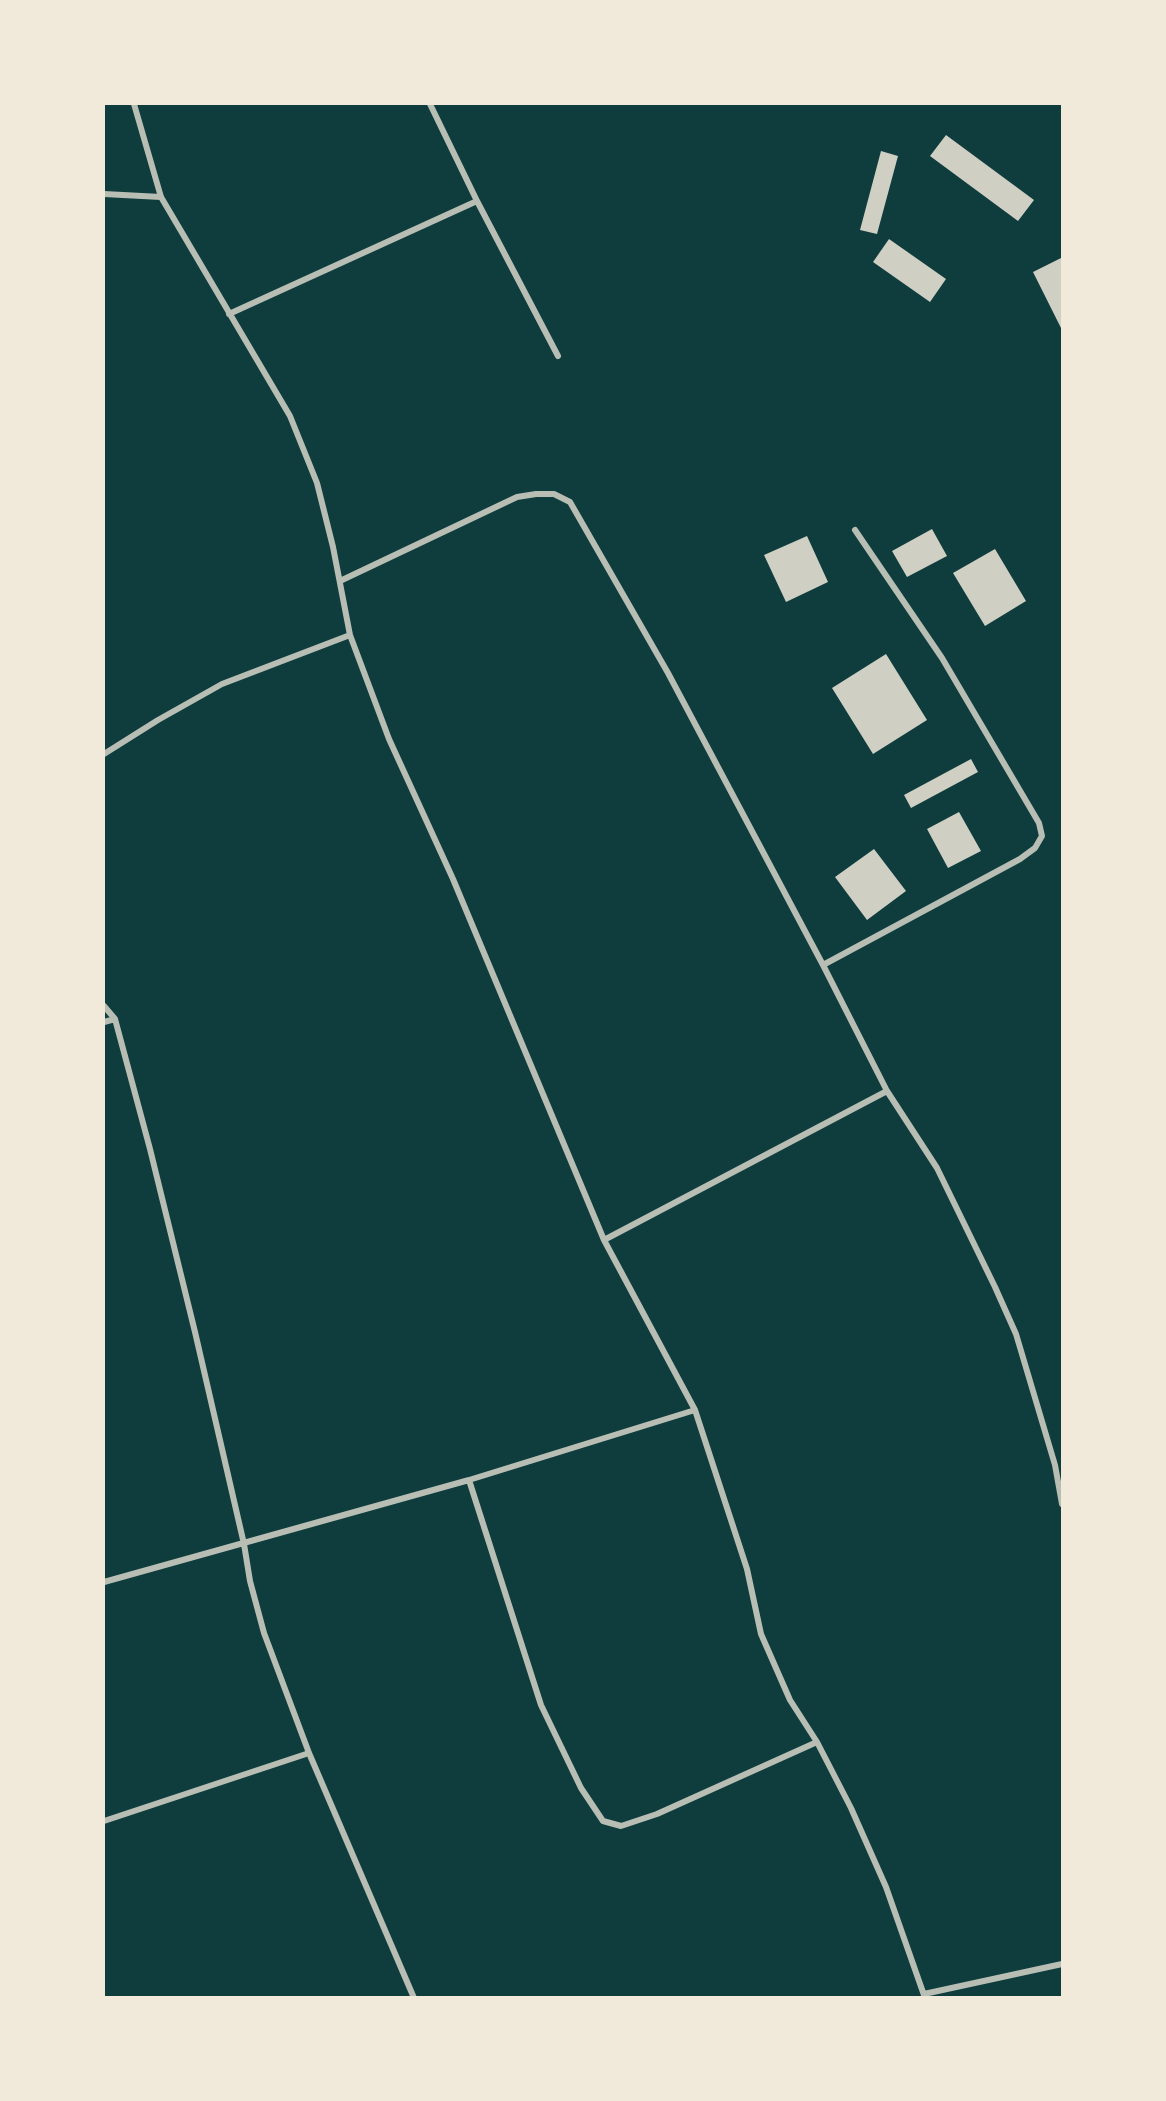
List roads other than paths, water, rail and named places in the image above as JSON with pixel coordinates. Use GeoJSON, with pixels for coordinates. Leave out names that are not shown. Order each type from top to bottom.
{"type":"FeatureCollection","features":[{"type":"Feature","properties":{"kind":"street"},"geometry":{"type":"LineString","coordinates":[[135,104],[161,197],[290,416],[317,483],[350,635],[389,739],[453,879],[604,1240],[696,1410],[747,1569],[761,1634],[790,1700],[817,1742],[851,1808],[886,1887],[925,1996],[1062,1964]]}},
{"type":"Feature","properties":{"kind":"street"},"geometry":{"type":"LineString","coordinates":[[430,104],[477,201],[558,356]]}},
{"type":"Feature","properties":{"kind":"street"},"geometry":{"type":"LineString","coordinates":[[104,194],[161,197]]}},
{"type":"Feature","properties":{"kind":"street"},"geometry":{"type":"LineString","coordinates":[[229,314],[477,201]]}},
{"type":"Feature","properties":{"kind":"street"},"geometry":{"type":"LineString","coordinates":[[340,581],[517,497],[554,494],[570,502],[668,674],[823,965],[887,1091],[937,1168],[1016,1334],[1055,1465],[1062,1504]]}},
{"type":"Feature","properties":{"kind":"street"},"geometry":{"type":"LineString","coordinates":[[823,965],[1020,859],[1035,848],[1042,836],[1039,823],[942,658],[855,530]]}},
{"type":"Feature","properties":{"kind":"street"},"geometry":{"type":"LineString","coordinates":[[104,754],[222,684],[255,669],[350,635]]}},
{"type":"Feature","properties":{"kind":"street"},"geometry":{"type":"LineString","coordinates":[[104,1006],[115,1019],[150,1149],[190,1309],[244,1544],[250,1581],[264,1633],[309,1753],[414,1998]]}},
{"type":"Feature","properties":{"kind":"street"},"geometry":{"type":"LineString","coordinates":[[104,1022],[115,1019]]}},
{"type":"Feature","properties":{"kind":"street"},"geometry":{"type":"LineString","coordinates":[[604,1240],[887,1091]]}},
{"type":"Feature","properties":{"kind":"street"},"geometry":{"type":"LineString","coordinates":[[104,1582],[469,1480],[696,1410]]}},
{"type":"Feature","properties":{"kind":"street"},"geometry":{"type":"LineString","coordinates":[[469,1480],[541,1705],[581,1788],[603,1821],[621,1826],[657,1814],[817,1742]]}},
{"type":"Feature","properties":{"kind":"street"},"geometry":{"type":"LineString","coordinates":[[104,1821],[309,1753]]}}]}
